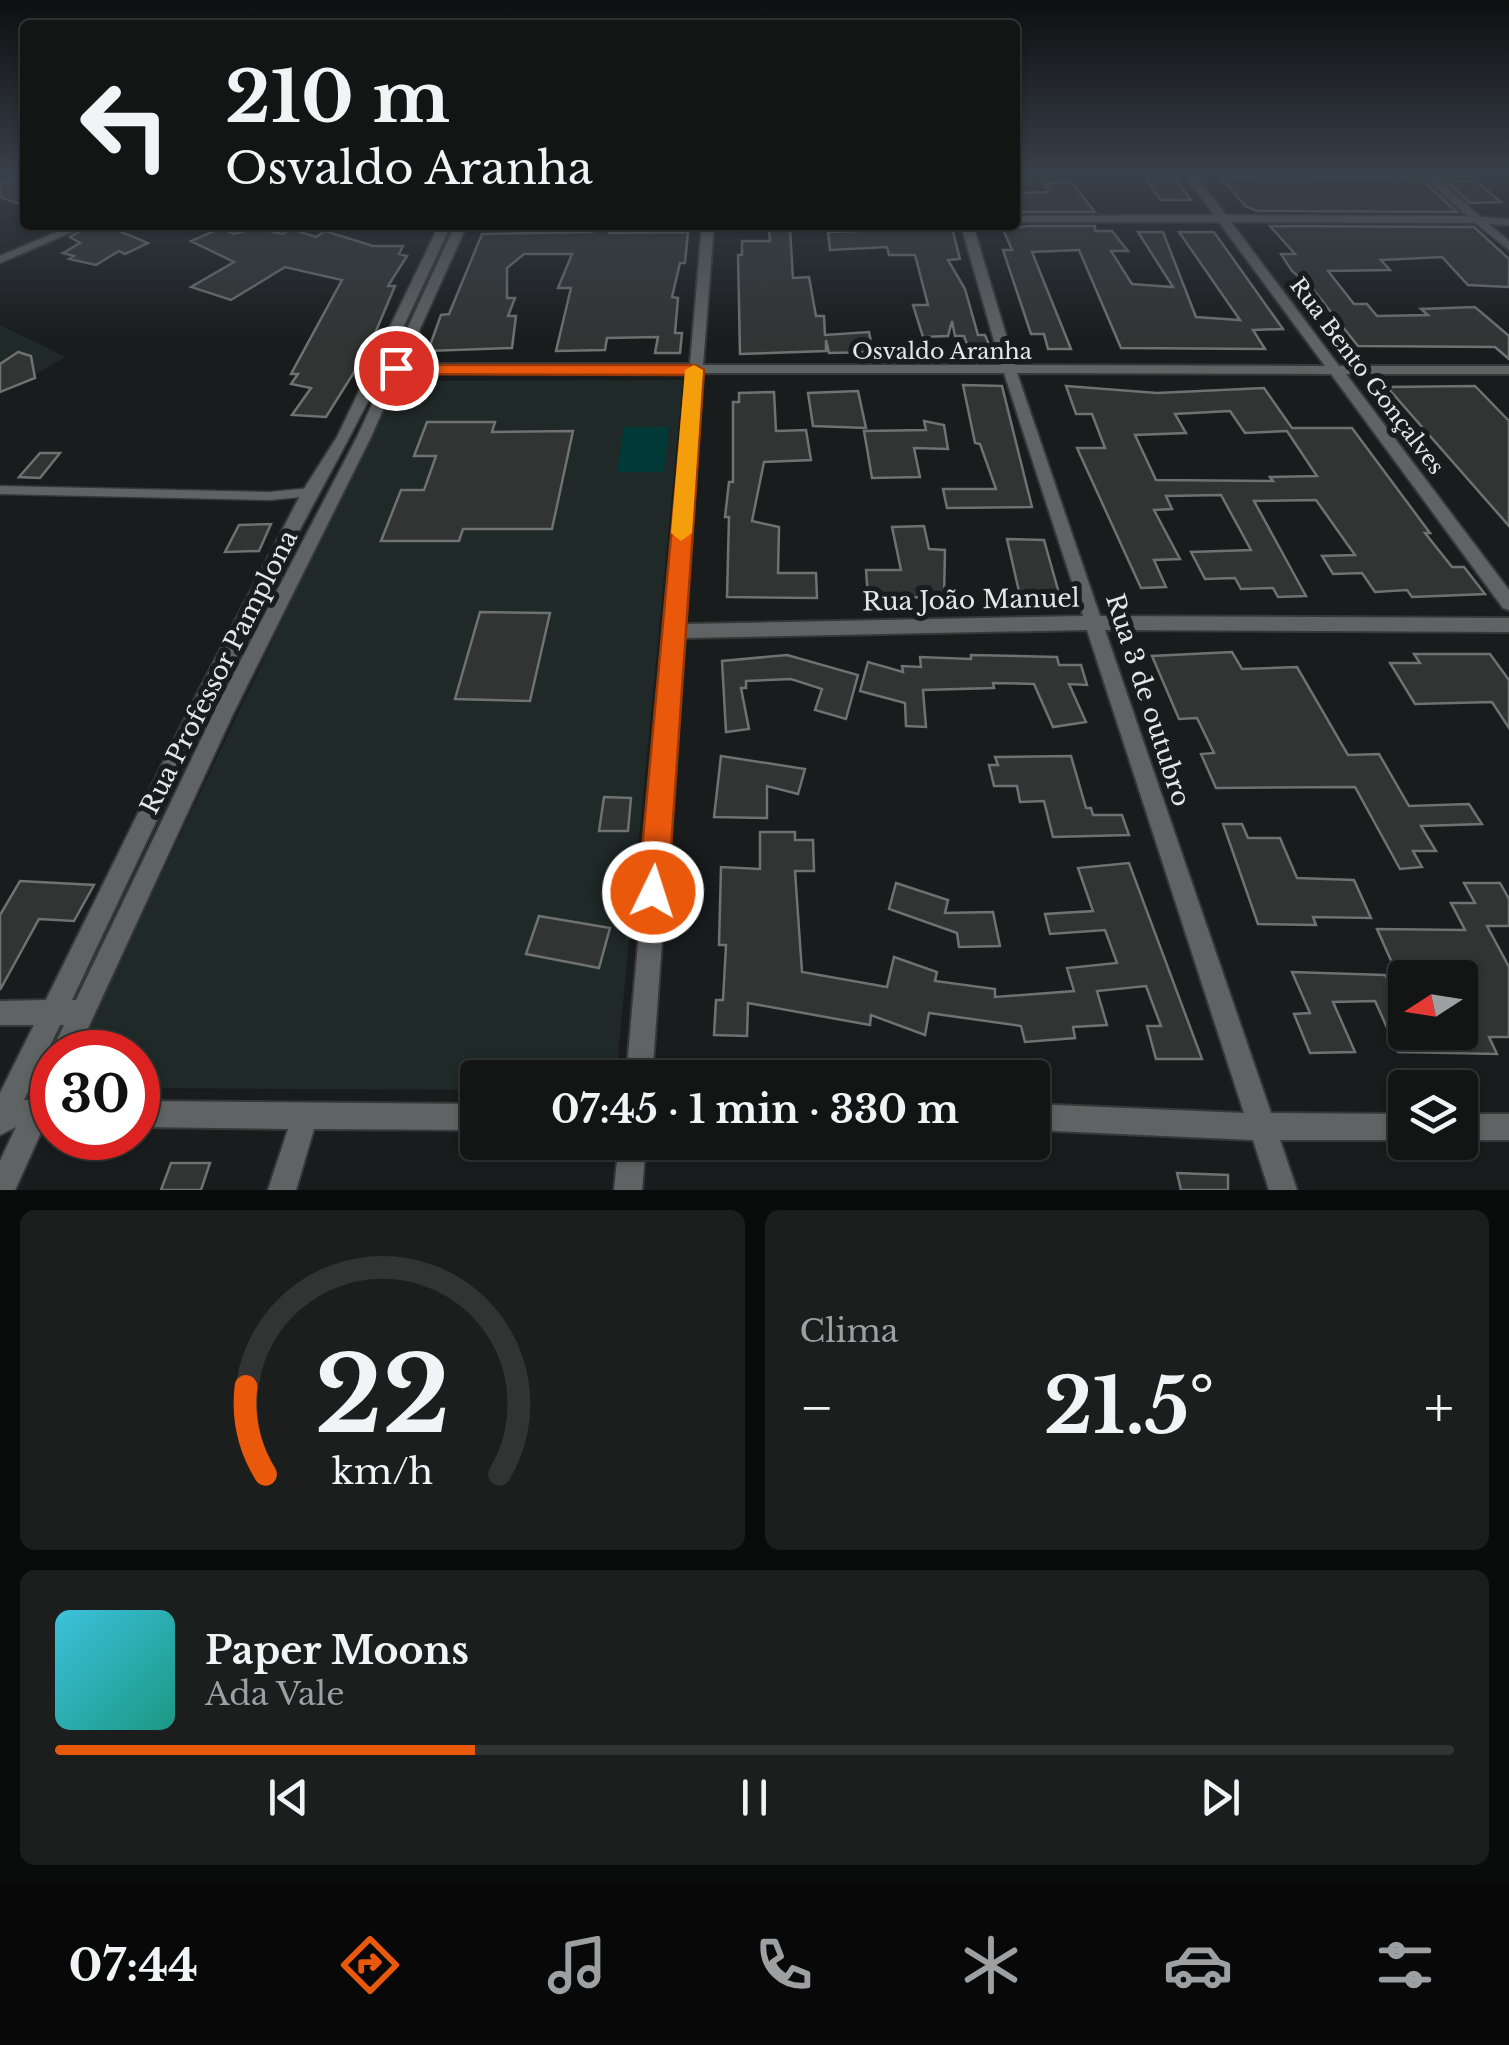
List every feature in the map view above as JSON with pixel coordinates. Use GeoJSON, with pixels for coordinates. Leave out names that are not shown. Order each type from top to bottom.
{"type":"FeatureCollection","features":[{"type":"Feature","properties":{"kind":"street"},"geometry":{"type":"LineString","coordinates":[[0,260],[69,231]]}},
{"type":"Feature","properties":{"kind":"street","name":"Rua Professor Pamplona"},"geometry":{"type":"LineString","coordinates":[[74,1030],[386,368],[442,231]]}},
{"type":"Feature","properties":{"kind":"street","name":"Rua Professor Pamplona"},"geometry":{"type":"LineString","coordinates":[[415,301],[457,231]]}},
{"type":"Feature","properties":{"kind":"street"},"geometry":{"type":"LineString","coordinates":[[639,1060],[708,231]]}},
{"type":"Feature","properties":{"kind":"street","name":"Rua 3 de outubro"},"geometry":{"type":"LineString","coordinates":[[969,231],[1010,372],[1283,1190]]}},
{"type":"Feature","properties":{"kind":"street","name":"Rua Bento Gonçalves"},"geometry":{"type":"LineString","coordinates":[[1232,231],[1509,603]]}},
{"type":"Feature","properties":{"kind":"street"},"geometry":{"type":"LineString","coordinates":[[1490,231],[1509,248]]}},
{"type":"Feature","properties":{"kind":"street","name":"Osvaldo Aranha"},"geometry":{"type":"LineString","coordinates":[[386,368],[1509,370]]}},
{"type":"Feature","properties":{"kind":"street","name":"Rua Professor Pamplona"},"geometry":{"type":"LineString","coordinates":[[2,1118],[198,712],[310,492],[354,437]]}},
{"type":"Feature","properties":{"kind":"street","name":"Rua João Manuel"},"geometry":{"type":"LineString","coordinates":[[673,631],[1096,623],[1509,626]]}},
{"type":"Feature","properties":{"kind":"street"},"geometry":{"type":"LineString","coordinates":[[198,712],[224,712]]}},
{"type":"Feature","properties":{"kind":"street"},"geometry":{"type":"LineString","coordinates":[[0,1013],[82,1012]]}},
{"type":"Feature","properties":{"kind":"street"},"geometry":{"type":"LineString","coordinates":[[160,1114],[460,1117]]}},
{"type":"Feature","properties":{"kind":"street"},"geometry":{"type":"LineString","coordinates":[[2,1118],[30,1115]]}},
{"type":"Feature","properties":{"kind":"street"},"geometry":{"type":"LineString","coordinates":[[282,1190],[305,1116]]}},
{"type":"Feature","properties":{"kind":"street"},"geometry":{"type":"LineString","coordinates":[[1050,1118],[1262,1127],[1388,1127]]}},
{"type":"Feature","properties":{"kind":"street"},"geometry":{"type":"LineString","coordinates":[[1478,1127],[1509,1126]]}},
{"type":"Feature","properties":{"kind":"street"},"geometry":{"type":"LineString","coordinates":[[1,1190],[30,1139]]}},
{"type":"Feature","properties":{"kind":"street"},"geometry":{"type":"LineString","coordinates":[[628,1190],[631,1160]]}},
{"type":"Feature","properties":{"kind":"lane"},"geometry":{"type":"LineString","coordinates":[[0,490],[270,496],[310,492]]}},
{"type":"Feature","properties":{"kind":"shaded area"},"geometry":{"type":"Polygon","coordinates":[[[0,325],[66,357],[0,394],[0,325]]]}},
{"type":"Feature","properties":{"kind":"shaded area"},"geometry":{"type":"Polygon","coordinates":[[[683,380],[618,1060],[460,1060],[460,1090],[160,1088],[160,1030],[87,1030],[396,381],[683,380]]]}},
{"type":"Feature","properties":{"kind":"shaded area"},"geometry":{"type":"Polygon","coordinates":[[[624,427],[669,427],[664,472],[617,472],[624,427]]]}},
{"type":"Feature","properties":{"kind":"building"},"geometry":{"type":"Polygon","coordinates":[[[81,231],[118,231],[148,243],[125,254],[119,251],[96,265],[69,259],[74,256],[63,253],[80,243],[70,237],[81,231]]]}},
{"type":"Feature","properties":{"kind":"building"},"geometry":{"type":"Polygon","coordinates":[[[215,231],[282,234],[297,231],[316,237],[325,231],[373,246],[403,246],[399,254],[407,256],[388,286],[395,286],[368,350],[326,417],[292,415],[311,388],[291,384],[298,374],[291,374],[342,280],[285,267],[231,300],[191,287],[234,262],[191,241],[215,231]]]}},
{"type":"Feature","properties":{"kind":"building"},"geometry":{"type":"Polygon","coordinates":[[[769,231],[790,231],[793,278],[809,277],[816,316],[824,316],[825,335],[869,332],[873,352],[829,353],[826,340],[826,351],[740,354],[738,255],[742,255],[742,241],[770,241],[769,231]]]}},
{"type":"Feature","properties":{"kind":"building"},"geometry":{"type":"Polygon","coordinates":[[[953,231],[960,259],[948,260],[965,289],[978,335],[985,335],[993,354],[971,355],[964,336],[955,336],[952,321],[948,336],[923,337],[913,305],[928,305],[915,255],[889,255],[887,247],[830,250],[828,232],[953,231]]]}},
{"type":"Feature","properties":{"kind":"building"},"geometry":{"type":"Polygon","coordinates":[[[1004,231],[1112,231],[1128,251],[1111,251],[1132,284],[1173,287],[1138,232],[1163,232],[1196,317],[1240,320],[1179,232],[1214,232],[1283,329],[1253,330],[1265,349],[1121,348],[1079,250],[1032,252],[1071,349],[1048,349],[1044,334],[1031,334],[1003,250],[1012,250],[1004,231]]]}},
{"type":"Feature","properties":{"kind":"building"},"geometry":{"type":"Polygon","coordinates":[[[1274,231],[1478,231],[1509,259],[1509,287],[1468,285],[1442,257],[1381,260],[1390,270],[1328,271],[1354,304],[1367,304],[1377,316],[1428,315],[1421,309],[1475,307],[1509,336],[1509,359],[1495,347],[1358,346],[1281,254],[1295,254],[1274,231]]]}},
{"type":"Feature","properties":{"kind":"building"},"geometry":{"type":"Polygon","coordinates":[[[688,232],[685,263],[680,263],[672,297],[678,298],[675,333],[682,333],[680,353],[655,353],[658,337],[607,338],[605,350],[556,351],[571,288],[558,288],[572,254],[524,254],[507,268],[507,298],[515,298],[508,316],[516,316],[512,348],[428,351],[441,315],[449,314],[482,234],[688,232]]]}},
{"type":"Feature","properties":{"kind":"building"},"geometry":{"type":"Polygon","coordinates":[[[18,352],[31,356],[35,378],[0,392],[0,364],[18,352]]]}},
{"type":"Feature","properties":{"kind":"building"},"geometry":{"type":"Polygon","coordinates":[[[963,385],[1002,386],[1032,507],[947,508],[943,489],[996,489],[980,444],[975,443],[963,385]]]}},
{"type":"Feature","properties":{"kind":"building"},"geometry":{"type":"Polygon","coordinates":[[[1066,386],[1157,393],[1264,388],[1292,428],[1352,428],[1452,567],[1464,567],[1485,594],[1412,597],[1407,590],[1375,592],[1362,573],[1333,574],[1322,556],[1355,555],[1316,500],[1254,501],[1306,596],[1278,597],[1273,588],[1241,589],[1235,578],[1205,579],[1191,552],[1251,550],[1221,495],[1166,496],[1172,509],[1154,510],[1180,559],[1154,560],[1166,587],[1141,588],[1077,448],[1105,448],[1092,414],[1076,414],[1066,386]],[[1230,411],[1175,414],[1186,433],[1135,435],[1156,480],[1273,481],[1270,477],[1317,476],[1287,431],[1245,433],[1230,411]]]}},
{"type":"Feature","properties":{"kind":"building"},"geometry":{"type":"Polygon","coordinates":[[[1475,386],[1509,421],[1509,526],[1387,387],[1475,386]]]}},
{"type":"Feature","properties":{"kind":"building"},"geometry":{"type":"Polygon","coordinates":[[[858,391],[866,428],[813,426],[808,393],[858,391]]]}},
{"type":"Feature","properties":{"kind":"building"},"geometry":{"type":"Polygon","coordinates":[[[774,392],[776,431],[806,430],[811,460],[764,462],[752,521],[779,527],[778,573],[816,573],[817,598],[727,597],[729,517],[725,517],[729,482],[733,482],[733,402],[739,402],[739,393],[774,392]]]}},
{"type":"Feature","properties":{"kind":"building"},"geometry":{"type":"Polygon","coordinates":[[[924,421],[944,425],[948,449],[914,448],[920,477],[872,478],[864,431],[926,430],[924,421]]]}},
{"type":"Feature","properties":{"kind":"building"},"geometry":{"type":"Polygon","coordinates":[[[427,422],[495,422],[492,432],[573,431],[552,529],[463,529],[459,541],[381,541],[401,490],[424,490],[436,456],[414,456],[427,422]]]}},
{"type":"Feature","properties":{"kind":"building"},"geometry":{"type":"Polygon","coordinates":[[[40,453],[60,453],[40,478],[19,477],[40,453]]]}},
{"type":"Feature","properties":{"kind":"building"},"geometry":{"type":"Polygon","coordinates":[[[271,524],[259,551],[225,552],[239,525],[271,524]]]}},
{"type":"Feature","properties":{"kind":"building"},"geometry":{"type":"Polygon","coordinates":[[[924,526],[929,549],[945,550],[944,597],[868,598],[866,570],[901,570],[892,527],[924,526]]]}},
{"type":"Feature","properties":{"kind":"building"},"geometry":{"type":"Polygon","coordinates":[[[1007,539],[1044,540],[1060,597],[1020,596],[1007,539]]]}},
{"type":"Feature","properties":{"kind":"building"},"geometry":{"type":"Polygon","coordinates":[[[480,612],[550,613],[530,701],[455,699],[480,612]]]}},
{"type":"Feature","properties":{"kind":"building"},"geometry":{"type":"Polygon","coordinates":[[[1232,652],[1242,669],[1297,667],[1348,755],[1379,754],[1409,806],[1469,804],[1482,824],[1421,826],[1436,851],[1413,851],[1422,867],[1400,869],[1355,787],[1216,788],[1201,754],[1214,753],[1197,718],[1179,719],[1152,656],[1232,652]]]}},
{"type":"Feature","properties":{"kind":"building"},"geometry":{"type":"Polygon","coordinates":[[[1414,654],[1490,654],[1509,680],[1509,728],[1492,702],[1415,704],[1390,663],[1420,663],[1414,654]]]}},
{"type":"Feature","properties":{"kind":"building"},"geometry":{"type":"Polygon","coordinates":[[[787,655],[858,675],[846,719],[815,710],[822,689],[791,679],[746,681],[746,688],[741,688],[749,729],[726,732],[722,661],[787,655]]]}},
{"type":"Feature","properties":{"kind":"building"},"geometry":{"type":"Polygon","coordinates":[[[971,655],[1057,657],[1059,665],[1081,665],[1087,685],[1069,684],[1086,722],[1053,727],[1034,684],[993,683],[994,688],[923,690],[926,727],[906,726],[905,703],[860,691],[868,662],[903,672],[902,666],[921,667],[920,657],[971,659],[971,655]]]}},
{"type":"Feature","properties":{"kind":"building"},"geometry":{"type":"Polygon","coordinates":[[[721,756],[805,769],[798,794],[767,786],[767,818],[714,817],[721,756]]]}},
{"type":"Feature","properties":{"kind":"building"},"geometry":{"type":"Polygon","coordinates":[[[1071,756],[1086,808],[1091,808],[1093,815],[1122,815],[1129,835],[1053,837],[1044,801],[1020,802],[1017,786],[994,786],[989,765],[998,765],[995,757],[1071,756]]]}},
{"type":"Feature","properties":{"kind":"building"},"geometry":{"type":"Polygon","coordinates":[[[604,797],[631,798],[628,831],[599,831],[604,797]]]}},
{"type":"Feature","properties":{"kind":"building"},"geometry":{"type":"Polygon","coordinates":[[[1223,824],[1242,824],[1248,838],[1280,838],[1297,878],[1354,880],[1371,918],[1313,917],[1316,925],[1258,924],[1223,824]]]}},
{"type":"Feature","properties":{"kind":"building"},"geometry":{"type":"Polygon","coordinates":[[[760,832],[795,832],[795,840],[813,840],[814,871],[795,871],[802,972],[887,987],[894,957],[937,972],[935,981],[995,989],[995,997],[1074,991],[1067,968],[1117,963],[1105,930],[1050,934],[1045,914],[1093,911],[1078,868],[1129,863],[1202,1059],[1156,1059],[1147,1026],[1161,1026],[1146,986],[1097,991],[1107,1025],[1073,1027],[1075,1038],[1025,1042],[1021,1026],[929,1013],[925,1035],[871,1015],[870,1025],[748,1003],[747,1036],[714,1035],[716,1000],[723,1000],[726,945],[719,945],[721,867],[760,869],[760,832]]]}},
{"type":"Feature","properties":{"kind":"building"},"geometry":{"type":"Polygon","coordinates":[[[20,881],[94,885],[74,921],[39,919],[0,990],[0,915],[20,881]]]}},
{"type":"Feature","properties":{"kind":"building"},"geometry":{"type":"Polygon","coordinates":[[[896,883],[948,900],[945,913],[993,912],[1000,946],[959,947],[957,933],[889,909],[896,883]]]}},
{"type":"Feature","properties":{"kind":"building"},"geometry":{"type":"Polygon","coordinates":[[[1464,883],[1500,883],[1509,899],[1509,926],[1487,926],[1509,967],[1509,1037],[1489,1037],[1497,1054],[1398,1052],[1478,1050],[1478,960],[1391,960],[1377,929],[1465,930],[1451,903],[1475,903],[1464,883]]]}},
{"type":"Feature","properties":{"kind":"building"},"geometry":{"type":"Polygon","coordinates":[[[539,916],[610,928],[599,968],[526,954],[539,916]]]}},
{"type":"Feature","properties":{"kind":"building"},"geometry":{"type":"Polygon","coordinates":[[[1292,972],[1385,975],[1388,1030],[1375,1001],[1333,1002],[1355,1052],[1310,1053],[1294,1014],[1310,1013],[1292,972]]]}},
{"type":"Feature","properties":{"kind":"building"},"geometry":{"type":"Polygon","coordinates":[[[171,1163],[210,1163],[201,1190],[161,1190],[171,1163]]]}},
{"type":"Feature","properties":{"kind":"building"},"geometry":{"type":"Polygon","coordinates":[[[1177,1173],[1228,1175],[1228,1190],[1181,1190],[1177,1173]]]}},
{"type":"Feature","properties":{"kind":"slow traffic"},"geometry":{"type":"LineString","coordinates":[[681,533],[694,370]]}},
{"type":"Feature","properties":{"kind":"route"},"geometry":{"type":"LineString","coordinates":[[396,368],[695,370],[653,892]]}}]}
